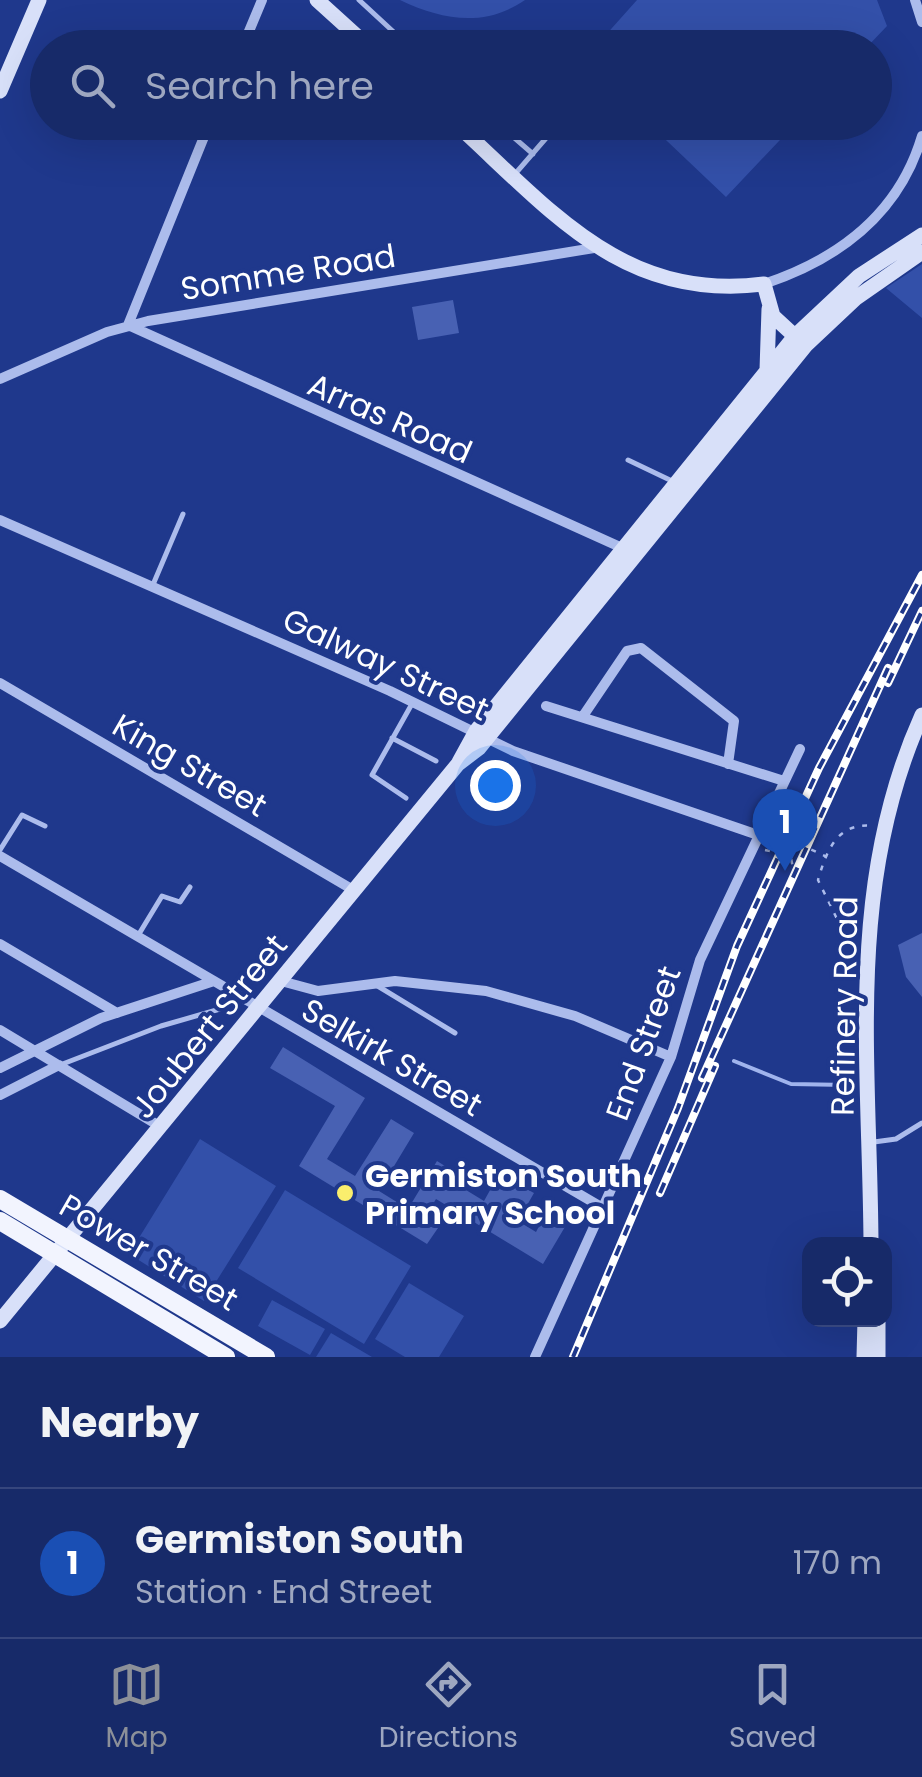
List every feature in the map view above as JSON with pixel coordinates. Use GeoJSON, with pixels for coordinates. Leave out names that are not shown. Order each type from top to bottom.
{"type":"FeatureCollection","features":[{"type":"Feature","properties":{"kind":"main road"},"geometry":{"type":"LineString","coordinates":[[0,91],[38,0]]}},
{"type":"Feature","properties":{"kind":"main road"},"geometry":{"type":"LineString","coordinates":[[318,0],[350,30]]}},
{"type":"Feature","properties":{"kind":"main road"},"geometry":{"type":"LineString","coordinates":[[474,140],[594,248],[674,282],[720,289],[764,284],[768,307],[767,370]]}},
{"type":"Feature","properties":{"kind":"main road"},"geometry":{"type":"LineString","coordinates":[[800,341],[860,276],[922,235]]}},
{"type":"Feature","properties":{"kind":"main road"},"geometry":{"type":"LineString","coordinates":[[800,341],[922,252]]}},
{"type":"Feature","properties":{"kind":"main road"},"geometry":{"type":"LineString","coordinates":[[768,307],[800,341]]}},
{"type":"Feature","properties":{"kind":"main road","name":"Joubert Street"},"geometry":{"type":"LineString","coordinates":[[628,551],[674,482],[767,370],[800,341]]}},
{"type":"Feature","properties":{"kind":"main road","name":"Joubert Street"},"geometry":{"type":"LineString","coordinates":[[0,1321],[355,891],[800,341]]}},
{"type":"Feature","properties":{"kind":"main road","name":"Refinery Road"},"geometry":{"type":"LineString","coordinates":[[871,1237],[867,938],[883,827],[922,715]]}},
{"type":"Feature","properties":{"kind":"main road","name":"Power Street"},"geometry":{"type":"LineString","coordinates":[[0,1200],[62,1247],[226,1357]]}},
{"type":"Feature","properties":{"kind":"main road","name":"Power Street"},"geometry":{"type":"LineString","coordinates":[[0,1220],[62,1247],[266,1357]]}},
{"type":"Feature","properties":{"kind":"main road"},"geometry":{"type":"LineString","coordinates":[[864,1357],[872,1327]]}},
{"type":"Feature","properties":{"kind":"main road"},"geometry":{"type":"LineString","coordinates":[[874,1327],[878,1357]]}},
{"type":"Feature","properties":{"kind":"main road"},"geometry":{"type":"LineString","coordinates":[[876,1327],[891,1357]]}},
{"type":"Feature","properties":{"kind":"street"},"geometry":{"type":"LineString","coordinates":[[250,30],[262,0]]}},
{"type":"Feature","properties":{"kind":"street"},"geometry":{"type":"LineString","coordinates":[[916,0],[922,22]]}},
{"type":"Feature","properties":{"kind":"street"},"geometry":{"type":"LineString","coordinates":[[764,284],[832,255],[869,226],[897,194],[922,136]]}},
{"type":"Feature","properties":{"kind":"street"},"geometry":{"type":"LineString","coordinates":[[128,326],[203,140]]}},
{"type":"Feature","properties":{"kind":"street","name":"Somme Road"},"geometry":{"type":"LineString","coordinates":[[0,379],[128,326],[203,309],[594,248]]}},
{"type":"Feature","properties":{"kind":"street","name":"Arras Road"},"geometry":{"type":"LineString","coordinates":[[128,326],[628,551]]}},
{"type":"Feature","properties":{"kind":"street","name":"Galway Street"},"geometry":{"type":"LineString","coordinates":[[0,520],[413,702],[513,751],[758,835]]}},
{"type":"Feature","properties":{"kind":"street"},"geometry":{"type":"LineString","coordinates":[[582,716],[627,651],[641,648],[734,721],[728,764]]}},
{"type":"Feature","properties":{"kind":"street","name":"King Street"},"geometry":{"type":"LineString","coordinates":[[0,683],[355,891]]}},
{"type":"Feature","properties":{"kind":"street"},"geometry":{"type":"LineString","coordinates":[[546,706],[784,781]]}},
{"type":"Feature","properties":{"kind":"street","name":"End Street"},"geometry":{"type":"LineString","coordinates":[[536,1357],[671,1057],[700,960],[800,749]]}},
{"type":"Feature","properties":{"kind":"street","name":"Selkirk Street"},"geometry":{"type":"LineString","coordinates":[[0,853],[603,1208]]}},
{"type":"Feature","properties":{"kind":"street"},"geometry":{"type":"LineString","coordinates":[[0,944],[117,1013]]}},
{"type":"Feature","properties":{"kind":"street"},"geometry":{"type":"LineString","coordinates":[[282,980],[318,991],[395,980],[456,985],[512,996],[574,1016],[671,1057]]}},
{"type":"Feature","properties":{"kind":"street"},"geometry":{"type":"LineString","coordinates":[[0,1068],[32,1049],[117,1013],[214,981]]}},
{"type":"Feature","properties":{"kind":"street"},"geometry":{"type":"LineString","coordinates":[[0,1030],[162,1126]]}},
{"type":"Feature","properties":{"kind":"street"},"geometry":{"type":"LineString","coordinates":[[0,1095],[59,1065]]}},
{"type":"Feature","properties":{"kind":"lane"},"geometry":{"type":"LineString","coordinates":[[359,0],[392,30]]}},
{"type":"Feature","properties":{"kind":"lane"},"geometry":{"type":"LineString","coordinates":[[517,140],[533,154]]}},
{"type":"Feature","properties":{"kind":"lane"},"geometry":{"type":"LineString","coordinates":[[513,176],[545,140]]}},
{"type":"Feature","properties":{"kind":"lane"},"geometry":{"type":"LineString","coordinates":[[628,460],[674,482]]}},
{"type":"Feature","properties":{"kind":"lane"},"geometry":{"type":"LineString","coordinates":[[152,586],[183,514]]}},
{"type":"Feature","properties":{"kind":"lane"},"geometry":{"type":"LineString","coordinates":[[406,798],[372,775],[413,702]]}},
{"type":"Feature","properties":{"kind":"lane"},"geometry":{"type":"LineString","coordinates":[[392,738],[436,760]]}},
{"type":"Feature","properties":{"kind":"lane"},"geometry":{"type":"LineString","coordinates":[[0,853],[22,815],[44,826]]}},
{"type":"Feature","properties":{"kind":"lane"},"geometry":{"type":"LineString","coordinates":[[137,936],[162,896],[180,902],[190,887]]}},
{"type":"Feature","properties":{"kind":"lane"},"geometry":{"type":"LineString","coordinates":[[373,984],[454,1032]]}},
{"type":"Feature","properties":{"kind":"lane"},"geometry":{"type":"LineString","coordinates":[[59,1065],[161,1026],[227,1007]]}},
{"type":"Feature","properties":{"kind":"lane"},"geometry":{"type":"LineString","coordinates":[[870,1143],[896,1139],[922,1124]]}},
{"type":"Feature","properties":{"kind":"path"},"geometry":{"type":"LineString","coordinates":[[793,868],[790,858],[805,824]]}},
{"type":"Feature","properties":{"kind":"path"},"geometry":{"type":"LineString","coordinates":[[867,938],[839,923],[818,880],[836,835],[854,824],[883,827]]}},
{"type":"Feature","properties":{"kind":"path"},"geometry":{"type":"LineString","coordinates":[[770,851],[776,834],[827,857]]}},
{"type":"Feature","properties":{"kind":"path"},"geometry":{"type":"LineString","coordinates":[[780,862],[790,858]]}},
{"type":"Feature","properties":{"kind":"shaded area"},"geometry":{"type":"Polygon","coordinates":[[[400,0],[525,0],[494,15],[463,18],[431,12],[400,0]]]}},
{"type":"Feature","properties":{"kind":"shaded area"},"geometry":{"type":"Polygon","coordinates":[[[637,0],[877,0],[887,26],[883,30],[610,30],[637,0]]]}},
{"type":"Feature","properties":{"kind":"shaded area"},"geometry":{"type":"Polygon","coordinates":[[[666,140],[780,140],[726,197],[666,140]]]}},
{"type":"Feature","properties":{"kind":"shaded area"},"geometry":{"type":"Polygon","coordinates":[[[922,264],[922,318],[886,288],[922,264]]]}},
{"type":"Feature","properties":{"kind":"shaded area"},"geometry":{"type":"Polygon","coordinates":[[[200,1139],[276,1186],[204,1301],[129,1254],[200,1139]]]}},
{"type":"Feature","properties":{"kind":"shaded area"},"geometry":{"type":"Polygon","coordinates":[[[285,1190],[411,1266],[364,1344],[238,1268],[285,1190]]]}},
{"type":"Feature","properties":{"kind":"shaded area"},"geometry":{"type":"Polygon","coordinates":[[[409,1283],[464,1316],[439,1357],[405,1357],[375,1339],[409,1283]]]}},
{"type":"Feature","properties":{"kind":"shaded area"},"geometry":{"type":"Polygon","coordinates":[[[272,1300],[325,1329],[310,1355],[258,1326],[272,1300]]]}},
{"type":"Feature","properties":{"kind":"shaded area"},"geometry":{"type":"Polygon","coordinates":[[[331,1333],[372,1357],[316,1357],[331,1333]]]}},
{"type":"Feature","properties":{"kind":"building"},"geometry":{"type":"Polygon","coordinates":[[[453,300],[459,333],[418,340],[412,307],[453,300]]]}},
{"type":"Feature","properties":{"kind":"building"},"geometry":{"type":"Polygon","coordinates":[[[922,933],[922,997],[906,977],[898,945],[922,933]]]}},
{"type":"Feature","properties":{"kind":"building"},"geometry":{"type":"Polygon","coordinates":[[[283,1047],[365,1098],[327,1159],[355,1176],[391,1119],[414,1133],[379,1191],[408,1209],[437,1161],[453,1171],[448,1179],[484,1201],[499,1174],[534,1193],[518,1221],[536,1232],[551,1203],[572,1215],[543,1264],[436,1199],[424,1219],[438,1228],[427,1244],[299,1166],[335,1106],[270,1068],[283,1047]]]}},
{"type":"Feature","properties":{"kind":"waterway"},"geometry":{"type":"LineString","coordinates":[[734,1061],[791,1084],[847,1085]]}},
{"type":"Feature","properties":{"kind":"railway"},"geometry":{"type":"LineString","coordinates":[[573,1357],[678,1108],[737,946],[819,768],[922,575]]}},
{"type":"Feature","properties":{"kind":"railway"},"geometry":{"type":"LineString","coordinates":[[888,683],[922,611]]}},
{"type":"Feature","properties":{"kind":"railway"},"geometry":{"type":"LineString","coordinates":[[702,1078],[888,668]]}},
{"type":"Feature","properties":{"kind":"railway"},"geometry":{"type":"LineString","coordinates":[[660,1193],[715,1066]]}},
{"type":"Feature","properties":{"kind":"place","name":"Germiston South"},"geometry":{"type":"Point","coordinates":[785,871]}},
{"type":"Feature","properties":{"kind":"place","name":"Germiston South Primary School"},"geometry":{"type":"Point","coordinates":[345,1193]}}]}
